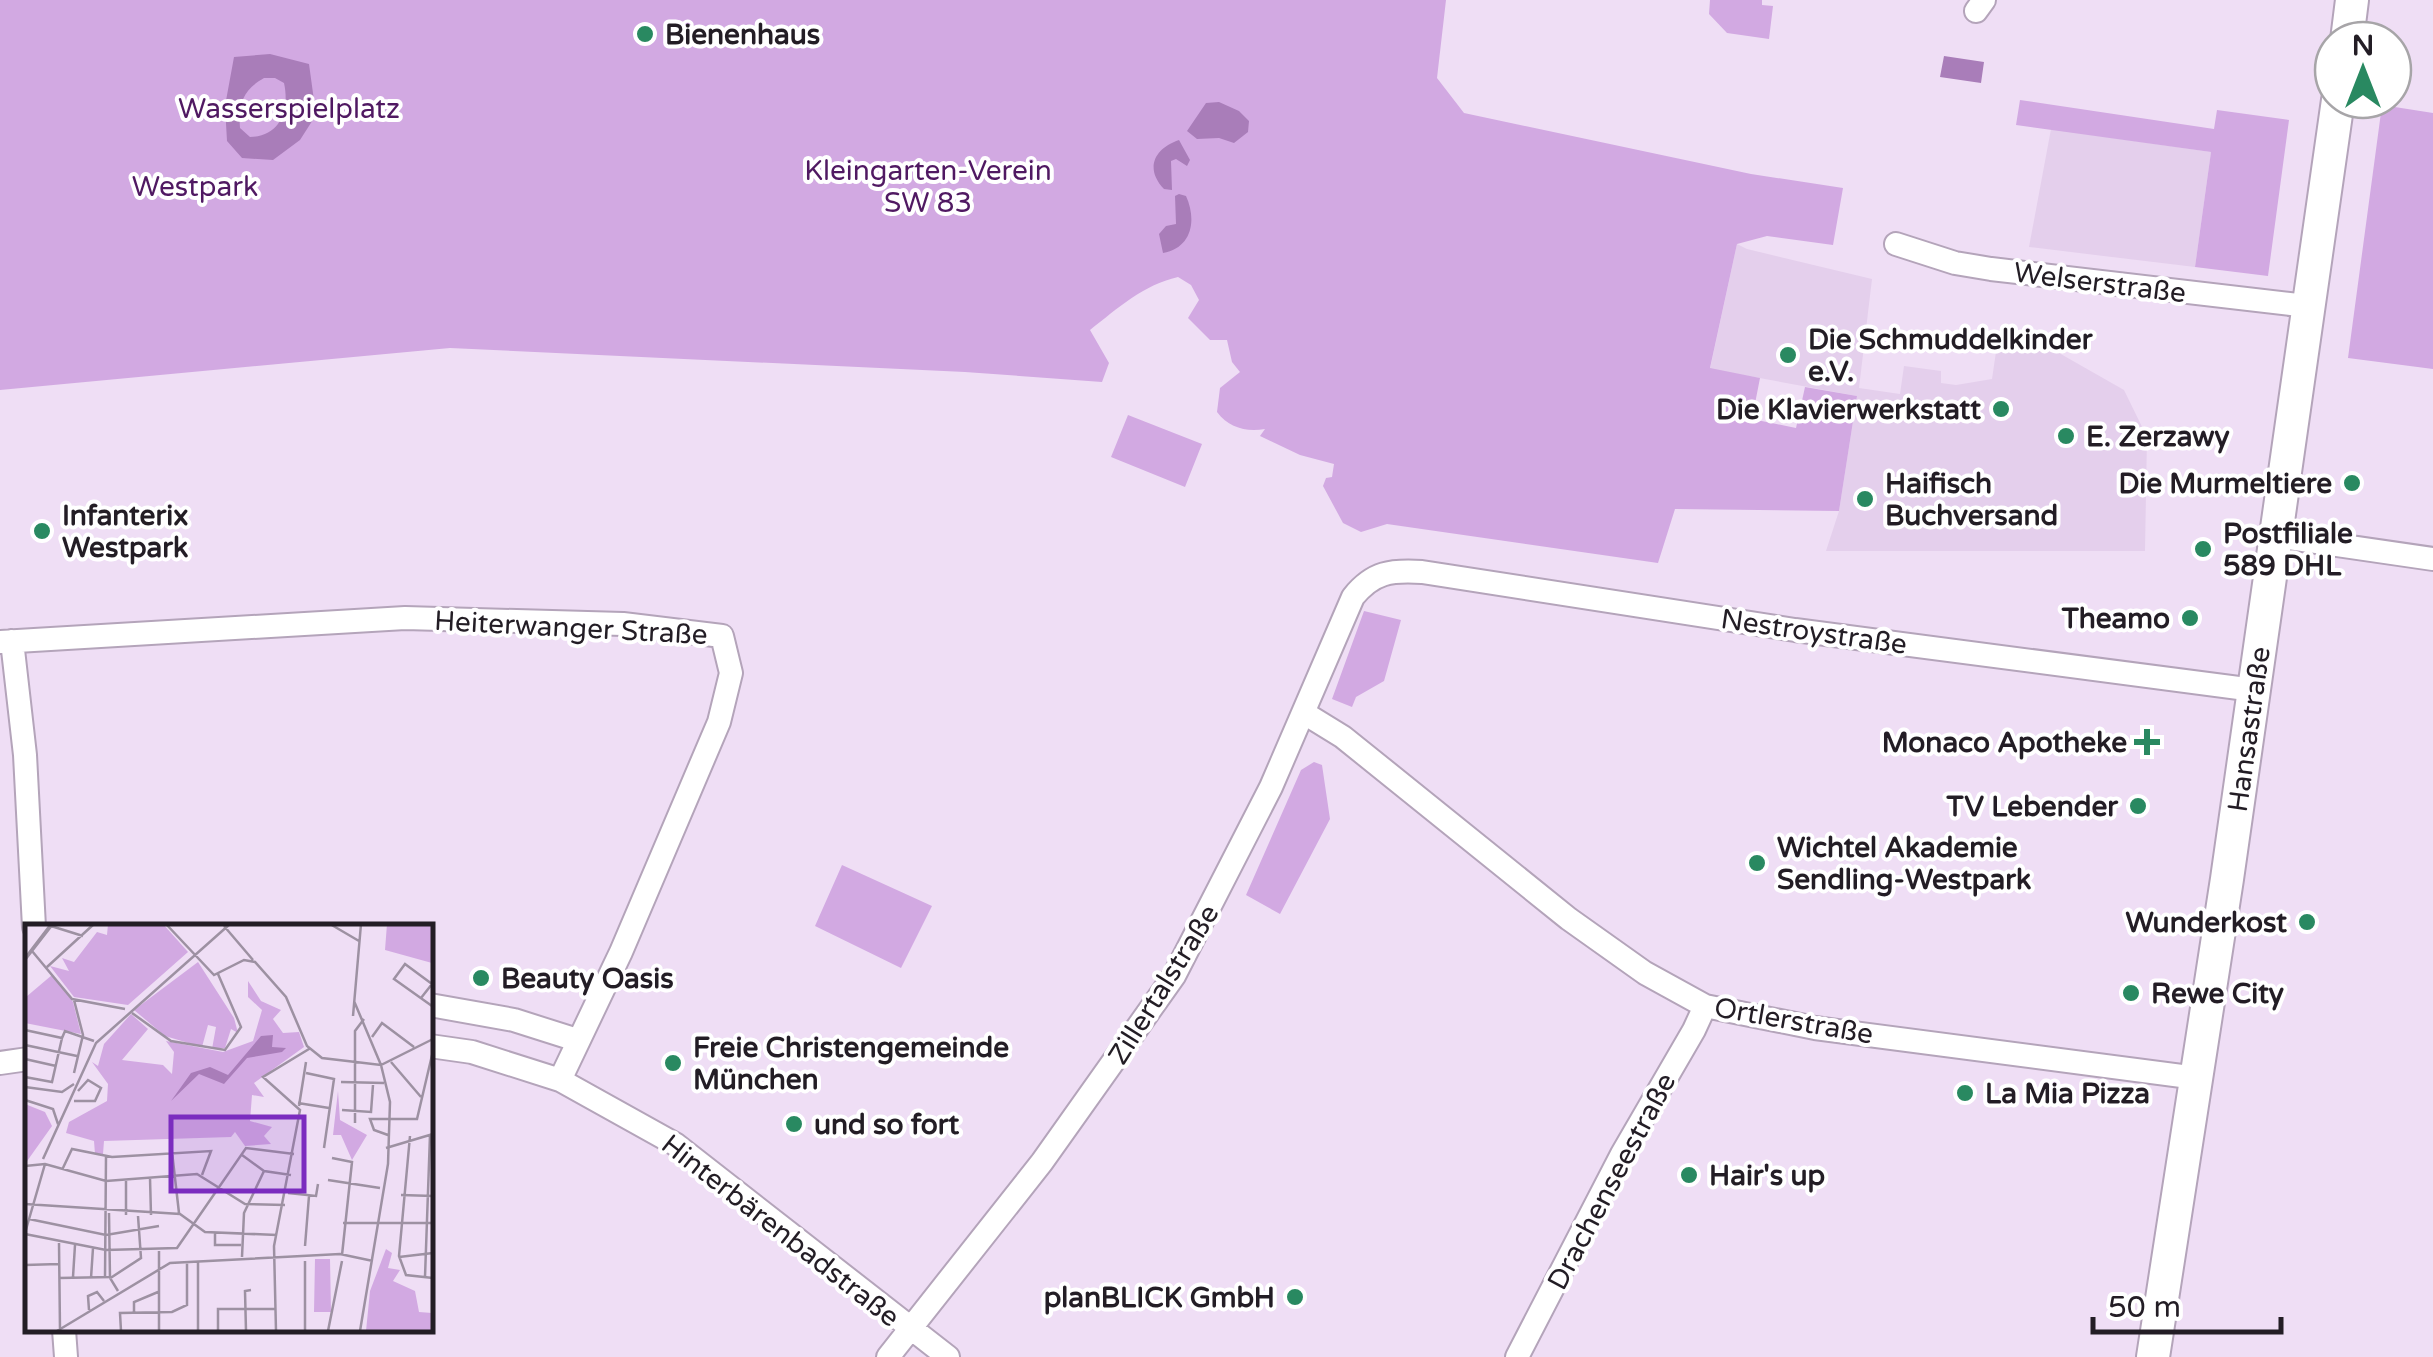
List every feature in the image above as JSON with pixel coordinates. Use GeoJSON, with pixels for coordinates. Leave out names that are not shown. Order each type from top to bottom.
{"type":"FeatureCollection","features":[{"type":"Feature","properties":{"kind":"street","name":"Hansastraße"},"geometry":{"type":"LineString","coordinates":[[2153,1357],[2335,120]]}},
{"type":"Feature","properties":{"kind":"street","name":"Welserstraße"},"geometry":{"type":"LineString","coordinates":[[1896,244],[1954,263],[1991,269],[2308,306]]}},
{"type":"Feature","properties":{"kind":"street"},"geometry":{"type":"LineString","coordinates":[[2274,536],[2433,558]]}},
{"type":"Feature","properties":{"kind":"street","name":"Nestroystraße"},"geometry":{"type":"LineString","coordinates":[[1376,575],[1395,570],[1422,572],[1796,630],[2254,690]]}},
{"type":"Feature","properties":{"kind":"street","name":"Zillertalstraße"},"geometry":{"type":"LineString","coordinates":[[888,1357],[1042,1162],[1174,976],[1254,823],[1353,597],[1376,575]]}},
{"type":"Feature","properties":{"kind":"street","name":"Heiterwanger Straße"},"geometry":{"type":"LineString","coordinates":[[6,642],[406,618],[623,624],[722,636],[732,673],[719,722],[621,952],[560,1080]]}},
{"type":"Feature","properties":{"kind":"street"},"geometry":{"type":"LineString","coordinates":[[6,642],[25,754],[34,924]]}},
{"type":"Feature","properties":{"kind":"street","name":"Ortlerstraße"},"geometry":{"type":"LineString","coordinates":[[1304,713],[1342,737],[1645,974],[1704,1006],[1815,1028],[2197,1078]]}},
{"type":"Feature","properties":{"kind":"street"},"geometry":{"type":"LineString","coordinates":[[432,1005],[514,1020],[577,1040]]}},
{"type":"Feature","properties":{"kind":"street","name":"Drachenseestraße"},"geometry":{"type":"LineString","coordinates":[[1517,1357],[1704,1006]]}},
{"type":"Feature","properties":{"kind":"street","name":"Hinterbärenbadstraße"},"geometry":{"type":"LineString","coordinates":[[432,1046],[472,1052],[560,1080],[675,1144],[948,1357]]}},
{"type":"Feature","properties":{"kind":"street"},"geometry":{"type":"LineString","coordinates":[[0,1063],[25,1060]]}},
{"type":"Feature","properties":{"kind":"street"},"geometry":{"type":"LineString","coordinates":[[64,1332],[66,1357]]}},
{"type":"Feature","properties":{"kind":"shaded area"},"geometry":{"type":"Polygon","coordinates":[[[270,54],[309,64],[316,115],[300,140],[273,160],[242,158],[227,141],[225,106],[234,57],[270,54]],[[264,78],[243,98],[240,128],[250,137],[276,127],[284,112],[284,83],[264,78]]]}},
{"type":"Feature","properties":{"kind":"shaded area"},"geometry":{"type":"Polygon","coordinates":[[[1944,56],[1984,62],[1981,83],[1940,77],[1944,56]]]}},
{"type":"Feature","properties":{"kind":"shaded area"},"geometry":{"type":"Polygon","coordinates":[[[1219,102],[1239,111],[1249,121],[1248,132],[1234,143],[1219,138],[1197,139],[1187,131],[1206,103],[1219,102]]]}},
{"type":"Feature","properties":{"kind":"shaded area"},"geometry":{"type":"Polygon","coordinates":[[[2051,129],[2211,152],[2195,267],[2029,247],[2051,129]]]}},
{"type":"Feature","properties":{"kind":"shaded area"},"geometry":{"type":"Polygon","coordinates":[[[1179,140],[1190,160],[1187,166],[1176,159],[1171,161],[1172,190],[1164,189],[1155,174],[1155,160],[1164,148],[1179,140]]]}},
{"type":"Feature","properties":{"kind":"shaded area"},"geometry":{"type":"Polygon","coordinates":[[[1175,196],[1186,196],[1189,205],[1190,232],[1180,245],[1163,253],[1159,234],[1166,226],[1176,224],[1175,196]]]}},
{"type":"Feature","properties":{"kind":"shaded area"},"geometry":{"type":"Polygon","coordinates":[[[1737,244],[1872,279],[1859,388],[1900,394],[1904,366],[1941,371],[1941,383],[1956,385],[1992,379],[1997,345],[2059,353],[2124,390],[2147,437],[2145,551],[1826,551],[1839,511],[1857,396],[1710,369],[1737,244]]]}},
{"type":"Feature","properties":{"kind":"green space","name":"Kleingarten-Verein SW 83"},"geometry":{"type":"Polygon","coordinates":[[[0,0],[1446,0],[1437,78],[1464,113],[1751,174],[1843,188],[1833,245],[1767,236],[1737,244],[1710,368],[1760,378],[1752,419],[1796,428],[1805,387],[1857,396],[1839,511],[1675,509],[1658,563],[1387,524],[1361,532],[1343,523],[1323,486],[1326,478],[1332,477],[1334,464],[1300,455],[1260,436],[1265,429],[1232,425],[1217,412],[1220,388],[1240,372],[1232,362],[1227,340],[1210,340],[1188,318],[1199,300],[1191,285],[1178,277],[1142,291],[1090,330],[1109,363],[1102,382],[450,348],[0,390],[0,0]]]}},
{"type":"Feature","properties":{"kind":"green space"},"geometry":{"type":"Polygon","coordinates":[[[1710,0],[1762,0],[1762,5],[1773,6],[1769,39],[1727,33],[1709,14],[1710,0]]]}},
{"type":"Feature","properties":{"kind":"green space"},"geometry":{"type":"Polygon","coordinates":[[[2020,100],[2214,129],[2217,110],[2289,120],[2268,276],[2195,267],[2211,152],[2016,125],[2020,100]]]}},
{"type":"Feature","properties":{"kind":"green space"},"geometry":{"type":"Polygon","coordinates":[[[2413,110],[2433,113],[2433,369],[2348,358],[2380,120],[2413,120],[2413,110]]]}},
{"type":"Feature","properties":{"kind":"green space"},"geometry":{"type":"Polygon","coordinates":[[[1128,415],[1202,444],[1185,487],[1111,457],[1128,415]]]}},
{"type":"Feature","properties":{"kind":"green space"},"geometry":{"type":"Polygon","coordinates":[[[1364,611],[1401,620],[1384,681],[1356,697],[1352,707],[1332,699],[1364,611]]]}},
{"type":"Feature","properties":{"kind":"green space"},"geometry":{"type":"Polygon","coordinates":[[[1314,762],[1322,765],[1330,819],[1280,914],[1246,895],[1301,770],[1314,762]]]}},
{"type":"Feature","properties":{"kind":"green space"},"geometry":{"type":"Polygon","coordinates":[[[842,865],[932,906],[901,968],[815,926],[842,865]]]}},
{"type":"Feature","properties":{"kind":"place","name":"Bienenhaus"},"geometry":{"type":"Point","coordinates":[645,34]}},
{"type":"Feature","properties":{"kind":"place","name":"Die Schmuddelkinder e.V."},"geometry":{"type":"Point","coordinates":[1788,355]}},
{"type":"Feature","properties":{"kind":"place","name":"Die Klavierwerkstatt"},"geometry":{"type":"Point","coordinates":[2001,409]}},
{"type":"Feature","properties":{"kind":"place","name":"E. Zerzawy"},"geometry":{"type":"Point","coordinates":[2066,436]}},
{"type":"Feature","properties":{"kind":"place","name":"Die Murmeltiere"},"geometry":{"type":"Point","coordinates":[2352,483]}},
{"type":"Feature","properties":{"kind":"place","name":"Haifisch Buchversand"},"geometry":{"type":"Point","coordinates":[1865,499]}},
{"type":"Feature","properties":{"kind":"place","name":"Infanterix Westpark"},"geometry":{"type":"Point","coordinates":[42,531]}},
{"type":"Feature","properties":{"kind":"place","name":"Postfiliale 589 DHL"},"geometry":{"type":"Point","coordinates":[2203,549]}},
{"type":"Feature","properties":{"kind":"place","name":"Theamo"},"geometry":{"type":"Point","coordinates":[2190,618]}},
{"type":"Feature","properties":{"kind":"place","name":"Monaco Apotheke"},"geometry":{"type":"Point","coordinates":[2147,742]}},
{"type":"Feature","properties":{"kind":"place","name":"TV Lebender"},"geometry":{"type":"Point","coordinates":[2138,806]}},
{"type":"Feature","properties":{"kind":"place","name":"Wichtel Akademie Sendling-Westpark"},"geometry":{"type":"Point","coordinates":[1757,863]}},
{"type":"Feature","properties":{"kind":"place","name":"Wunderkost"},"geometry":{"type":"Point","coordinates":[2307,922]}},
{"type":"Feature","properties":{"kind":"place","name":"Beauty Oasis"},"geometry":{"type":"Point","coordinates":[481,978]}},
{"type":"Feature","properties":{"kind":"place","name":"Rewe City"},"geometry":{"type":"Point","coordinates":[2131,993]}},
{"type":"Feature","properties":{"kind":"place","name":"Freie Christengemeinde München"},"geometry":{"type":"Point","coordinates":[673,1063]}},
{"type":"Feature","properties":{"kind":"place","name":"La Mia Pizza"},"geometry":{"type":"Point","coordinates":[1965,1093]}},
{"type":"Feature","properties":{"kind":"place","name":"und so fort"},"geometry":{"type":"Point","coordinates":[794,1124]}},
{"type":"Feature","properties":{"kind":"place","name":"Hair's up"},"geometry":{"type":"Point","coordinates":[1689,1175]}},
{"type":"Feature","properties":{"kind":"place","name":"planBLICK GmbH"},"geometry":{"type":"Point","coordinates":[1295,1297]}},
{"type":"Feature","properties":{"kind":"park label","name":"Wasserspielplatz"},"geometry":{"type":"Point","coordinates":[289,108]}},
{"type":"Feature","properties":{"kind":"park label","name":"Westpark"},"geometry":{"type":"Point","coordinates":[195,186]}}]}
